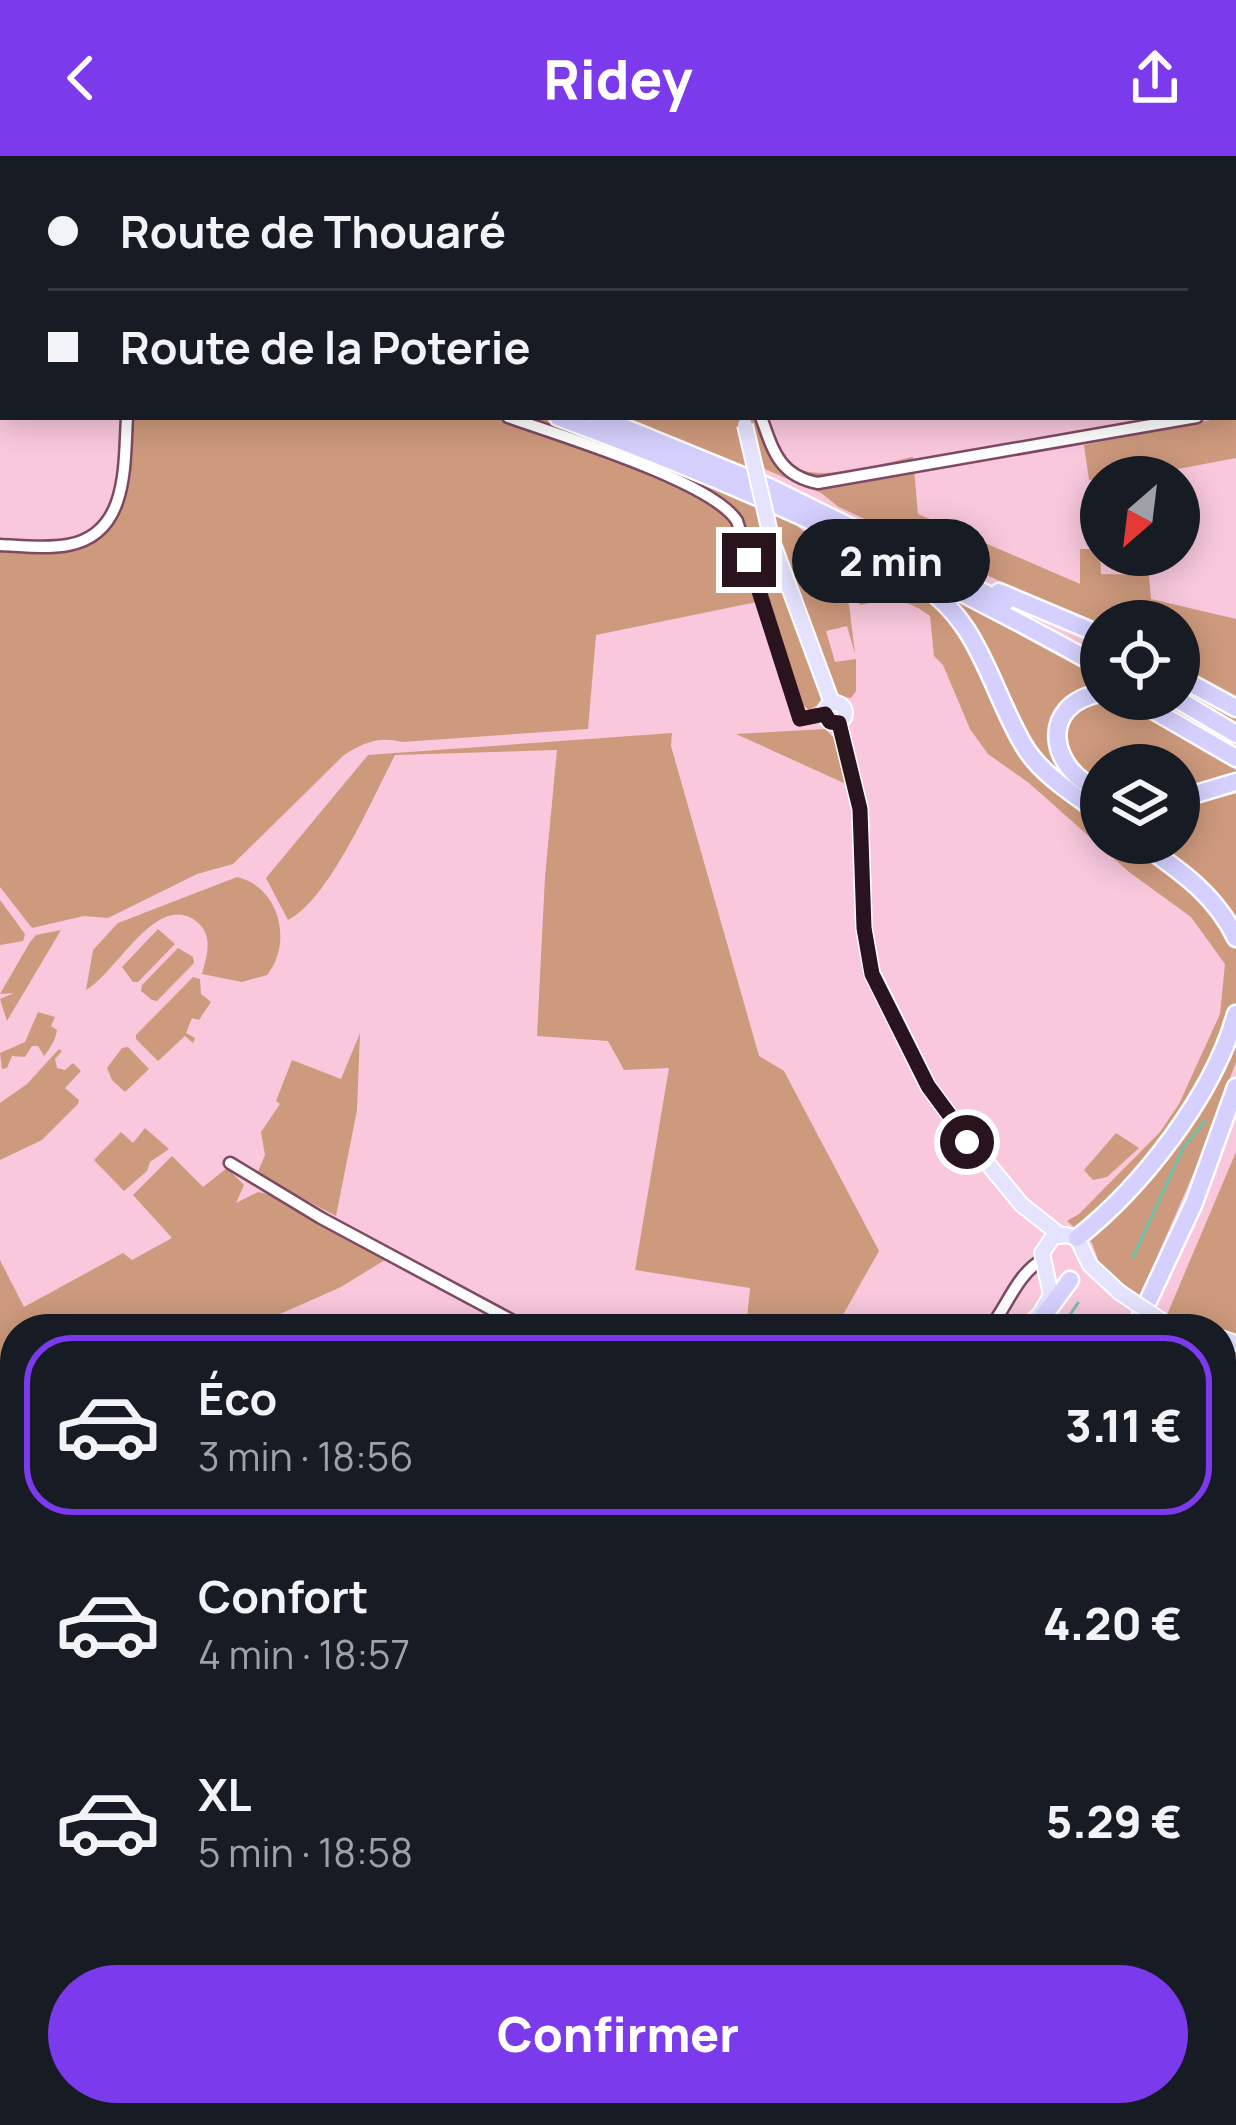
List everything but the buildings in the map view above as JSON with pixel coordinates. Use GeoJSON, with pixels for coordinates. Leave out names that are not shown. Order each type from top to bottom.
{"type":"FeatureCollection","features":[{"type":"Feature","properties":{"kind":"highway"},"geometry":{"type":"LineString","coordinates":[[566,420],[716,479],[867,548],[1080,656]]}},
{"type":"Feature","properties":{"kind":"highway"},"geometry":{"type":"LineString","coordinates":[[605,420],[769,488],[1080,644]]}},
{"type":"Feature","properties":{"kind":"highway"},"geometry":{"type":"LineString","coordinates":[[867,548],[941,598],[963,620],[1020,733],[1054,772],[1080,785]]}},
{"type":"Feature","properties":{"kind":"highway"},"geometry":{"type":"LineString","coordinates":[[980,590],[997,591],[1080,626]]}},
{"type":"Feature","properties":{"kind":"highway"},"geometry":{"type":"LineString","coordinates":[[1200,688],[1236,708]]}},
{"type":"Feature","properties":{"kind":"highway"},"geometry":{"type":"LineString","coordinates":[[1080,701],[1061,720],[1058,735],[1065,767],[1080,782]]}},
{"type":"Feature","properties":{"kind":"highway"},"geometry":{"type":"LineString","coordinates":[[1200,712],[1236,734]]}},
{"type":"Feature","properties":{"kind":"highway"},"geometry":{"type":"LineString","coordinates":[[1170,720],[1236,758]]}},
{"type":"Feature","properties":{"kind":"highway"},"geometry":{"type":"LineString","coordinates":[[1192,720],[1236,746]]}},
{"type":"Feature","properties":{"kind":"highway"},"geometry":{"type":"LineString","coordinates":[[1020,733],[1021,741],[1046,772],[1080,798]]}},
{"type":"Feature","properties":{"kind":"highway"},"geometry":{"type":"LineString","coordinates":[[1200,796],[1236,786]]}},
{"type":"Feature","properties":{"kind":"highway"},"geometry":{"type":"LineString","coordinates":[[1171,864],[1220,908],[1236,938]]}},
{"type":"Feature","properties":{"kind":"highway"},"geometry":{"type":"LineString","coordinates":[[1068,1237],[1107,1211],[1184,1125],[1236,1014]]}},
{"type":"Feature","properties":{"kind":"highway"},"geometry":{"type":"LineString","coordinates":[[1146,1314],[1194,1203],[1236,1087]]}},
{"type":"Feature","properties":{"kind":"highway"},"geometry":{"type":"LineString","coordinates":[[1146,1314],[1236,1118]]}},
{"type":"Feature","properties":{"kind":"highway"},"geometry":{"type":"LineString","coordinates":[[1045,1314],[1072,1279]]}},
{"type":"Feature","properties":{"kind":"main road"},"geometry":{"type":"LineString","coordinates":[[743,421],[772,541],[830,722],[839,723],[860,809],[864,928],[872,974],[928,1086],[964,1134],[1022,1204],[1068,1237],[1112,1287],[1152,1314]]}},
{"type":"Feature","properties":{"kind":"main road"},"geometry":{"type":"LineString","coordinates":[[1022,1204],[1044,1260],[1059,1280],[1112,1287]]}},
{"type":"Feature","properties":{"kind":"main road"},"geometry":{"type":"LineString","coordinates":[[1044,1260],[1068,1237]]}},
{"type":"Feature","properties":{"kind":"main road"},"geometry":{"type":"LineString","coordinates":[[1072,1279],[1083,1270],[1087,1258]]}},
{"type":"Feature","properties":{"kind":"main road"},"geometry":{"type":"LineString","coordinates":[[1037,1314],[1048,1301],[1044,1260]]}},
{"type":"Feature","properties":{"kind":"street"},"geometry":{"type":"LineString","coordinates":[[0,545],[70,545],[101,528],[122,492],[127,420]]}},
{"type":"Feature","properties":{"kind":"street"},"geometry":{"type":"LineString","coordinates":[[516,420],[696,489],[729,508],[800,719],[828,709]]}},
{"type":"Feature","properties":{"kind":"street"},"geometry":{"type":"LineString","coordinates":[[762,420],[778,463],[790,474],[818,483],[1180,420]]}},
{"type":"Feature","properties":{"kind":"street"},"geometry":{"type":"LineString","coordinates":[[230,1163],[500,1314]]}},
{"type":"Feature","properties":{"kind":"street"},"geometry":{"type":"LineString","coordinates":[[1000,1314],[1024,1273],[1044,1260]]}},
{"type":"Feature","properties":{"kind":"shaded area"},"geometry":{"type":"Polygon","coordinates":[[[133,420],[769,420],[783,456],[797,468],[828,473],[913,457],[918,514],[1080,584],[1080,576],[1149,576],[1151,599],[1155,600],[1080,600],[1080,633],[1056,607],[748,462],[757,506],[810,537],[849,604],[855,654],[847,626],[826,631],[835,662],[856,659],[856,691],[851,698],[839,696],[827,678],[762,525],[775,575],[822,693],[823,702],[809,710],[799,702],[766,600],[596,635],[588,729],[365,744],[344,755],[233,864],[197,874],[108,918],[84,916],[32,928],[0,887],[0,548],[68,550],[95,540],[119,512],[129,474],[133,420]]]}},
{"type":"Feature","properties":{"kind":"shaded area"},"geometry":{"type":"Polygon","coordinates":[[[1211,420],[1236,420],[1236,458],[1200,465],[1200,456],[1086,456],[1084,445],[1211,420]]]}},
{"type":"Feature","properties":{"kind":"shaded area"},"geometry":{"type":"Polygon","coordinates":[[[843,554],[929,600],[954,599],[1080,668],[1080,720],[1153,720],[1193,744],[1080,744],[1080,828],[988,754],[970,729],[943,665],[934,656],[930,616],[897,601],[860,605],[837,564],[838,555],[843,554]]]}},
{"type":"Feature","properties":{"kind":"shaded area"},"geometry":{"type":"Polygon","coordinates":[[[1200,611],[1236,619],[1236,722],[1200,702],[1200,611]]]}},
{"type":"Feature","properties":{"kind":"shaded area"},"geometry":{"type":"Polygon","coordinates":[[[825,729],[836,740],[846,784],[736,734],[825,729]]]}},
{"type":"Feature","properties":{"kind":"shaded area"},"geometry":{"type":"Polygon","coordinates":[[[672,733],[671,746],[759,1056],[784,1071],[879,1251],[843,1314],[747,1314],[750,1288],[635,1270],[669,1068],[624,1070],[608,1041],[537,1036],[557,750],[395,755],[334,870],[319,892],[288,920],[266,878],[368,755],[672,733]]]}},
{"type":"Feature","properties":{"kind":"shaded area"},"geometry":{"type":"Polygon","coordinates":[[[1200,748],[1236,770],[1236,1062],[1140,1296],[1101,1268],[1092,1243],[1067,1221],[1160,1132],[1179,1104],[1220,1014],[1225,964],[1191,917],[1120,864],[1200,864],[1200,748]]]}},
{"type":"Feature","properties":{"kind":"shaded area"},"geometry":{"type":"Polygon","coordinates":[[[237,877],[263,892],[278,918],[279,948],[267,975],[242,982],[202,974],[208,946],[205,933],[196,921],[181,915],[152,925],[86,990],[93,950],[118,923],[237,877]]]}},
{"type":"Feature","properties":{"kind":"shaded area"},"geometry":{"type":"Polygon","coordinates":[[[0,900],[25,934],[23,941],[0,945],[0,900]]]}},
{"type":"Feature","properties":{"kind":"shaded area"},"geometry":{"type":"Polygon","coordinates":[[[158,929],[175,944],[133,982],[122,967],[158,929]]]}},
{"type":"Feature","properties":{"kind":"shaded area"},"geometry":{"type":"Polygon","coordinates":[[[61,930],[7,1021],[0,999],[14,993],[0,994],[30,942],[36,935],[61,930]]]}},
{"type":"Feature","properties":{"kind":"shaded area"},"geometry":{"type":"Polygon","coordinates":[[[178,948],[193,957],[194,963],[157,1001],[152,1000],[141,991],[142,985],[178,948]]]}},
{"type":"Feature","properties":{"kind":"shaded area"},"geometry":{"type":"Polygon","coordinates":[[[193,977],[200,979],[201,994],[211,1002],[199,1020],[192,1018],[186,1033],[195,1038],[193,1043],[185,1036],[158,1061],[136,1035],[193,977]]]}},
{"type":"Feature","properties":{"kind":"shaded area"},"geometry":{"type":"Polygon","coordinates":[[[38,1012],[55,1017],[51,1026],[57,1030],[50,1047],[44,1056],[38,1046],[32,1046],[25,1057],[12,1056],[2,1069],[0,1053],[25,1042],[38,1012]]]}},
{"type":"Feature","properties":{"kind":"shaded area"},"geometry":{"type":"Polygon","coordinates":[[[360,1033],[357,1110],[336,1216],[257,1174],[265,1155],[261,1132],[280,1104],[276,1101],[292,1060],[341,1079],[360,1033]]]}},
{"type":"Feature","properties":{"kind":"shaded area"},"geometry":{"type":"Polygon","coordinates":[[[128,1047],[149,1069],[125,1092],[107,1068],[128,1047]]]}},
{"type":"Feature","properties":{"kind":"shaded area"},"geometry":{"type":"Polygon","coordinates":[[[59,1049],[57,1068],[65,1070],[73,1063],[81,1071],[65,1088],[78,1104],[42,1140],[0,1160],[0,1103],[27,1084],[59,1049]]]}},
{"type":"Feature","properties":{"kind":"shaded area"},"geometry":{"type":"Polygon","coordinates":[[[145,1128],[169,1149],[124,1191],[94,1160],[121,1132],[133,1143],[145,1128]]]}},
{"type":"Feature","properties":{"kind":"shaded area"},"geometry":{"type":"Polygon","coordinates":[[[1116,1133],[1139,1148],[1107,1177],[1093,1180],[1084,1170],[1116,1133]]]}},
{"type":"Feature","properties":{"kind":"shaded area"},"geometry":{"type":"Polygon","coordinates":[[[1236,1152],[1236,1314],[1167,1314],[1236,1152]]]}},
{"type":"Feature","properties":{"kind":"shaded area"},"geometry":{"type":"Polygon","coordinates":[[[172,1156],[203,1187],[227,1168],[244,1185],[236,1203],[258,1192],[277,1196],[388,1258],[341,1287],[280,1314],[0,1314],[0,1260],[24,1307],[123,1253],[132,1260],[172,1238],[133,1195],[172,1156]]]}},
{"type":"Feature","properties":{"kind":"waterway"},"geometry":{"type":"LineString","coordinates":[[1133,1257],[1183,1148],[1205,1121]]}},
{"type":"Feature","properties":{"kind":"waterway"},"geometry":{"type":"LineString","coordinates":[[1070,1314],[1078,1303]]}},
{"type":"Feature","properties":{"kind":"route"},"geometry":{"type":"LineString","coordinates":[[749,560],[800,719],[825,714],[830,722],[839,723],[846,746],[862,830],[866,947],[877,988],[928,1086],[959,1128],[957,1138],[967,1142]]}}]}
